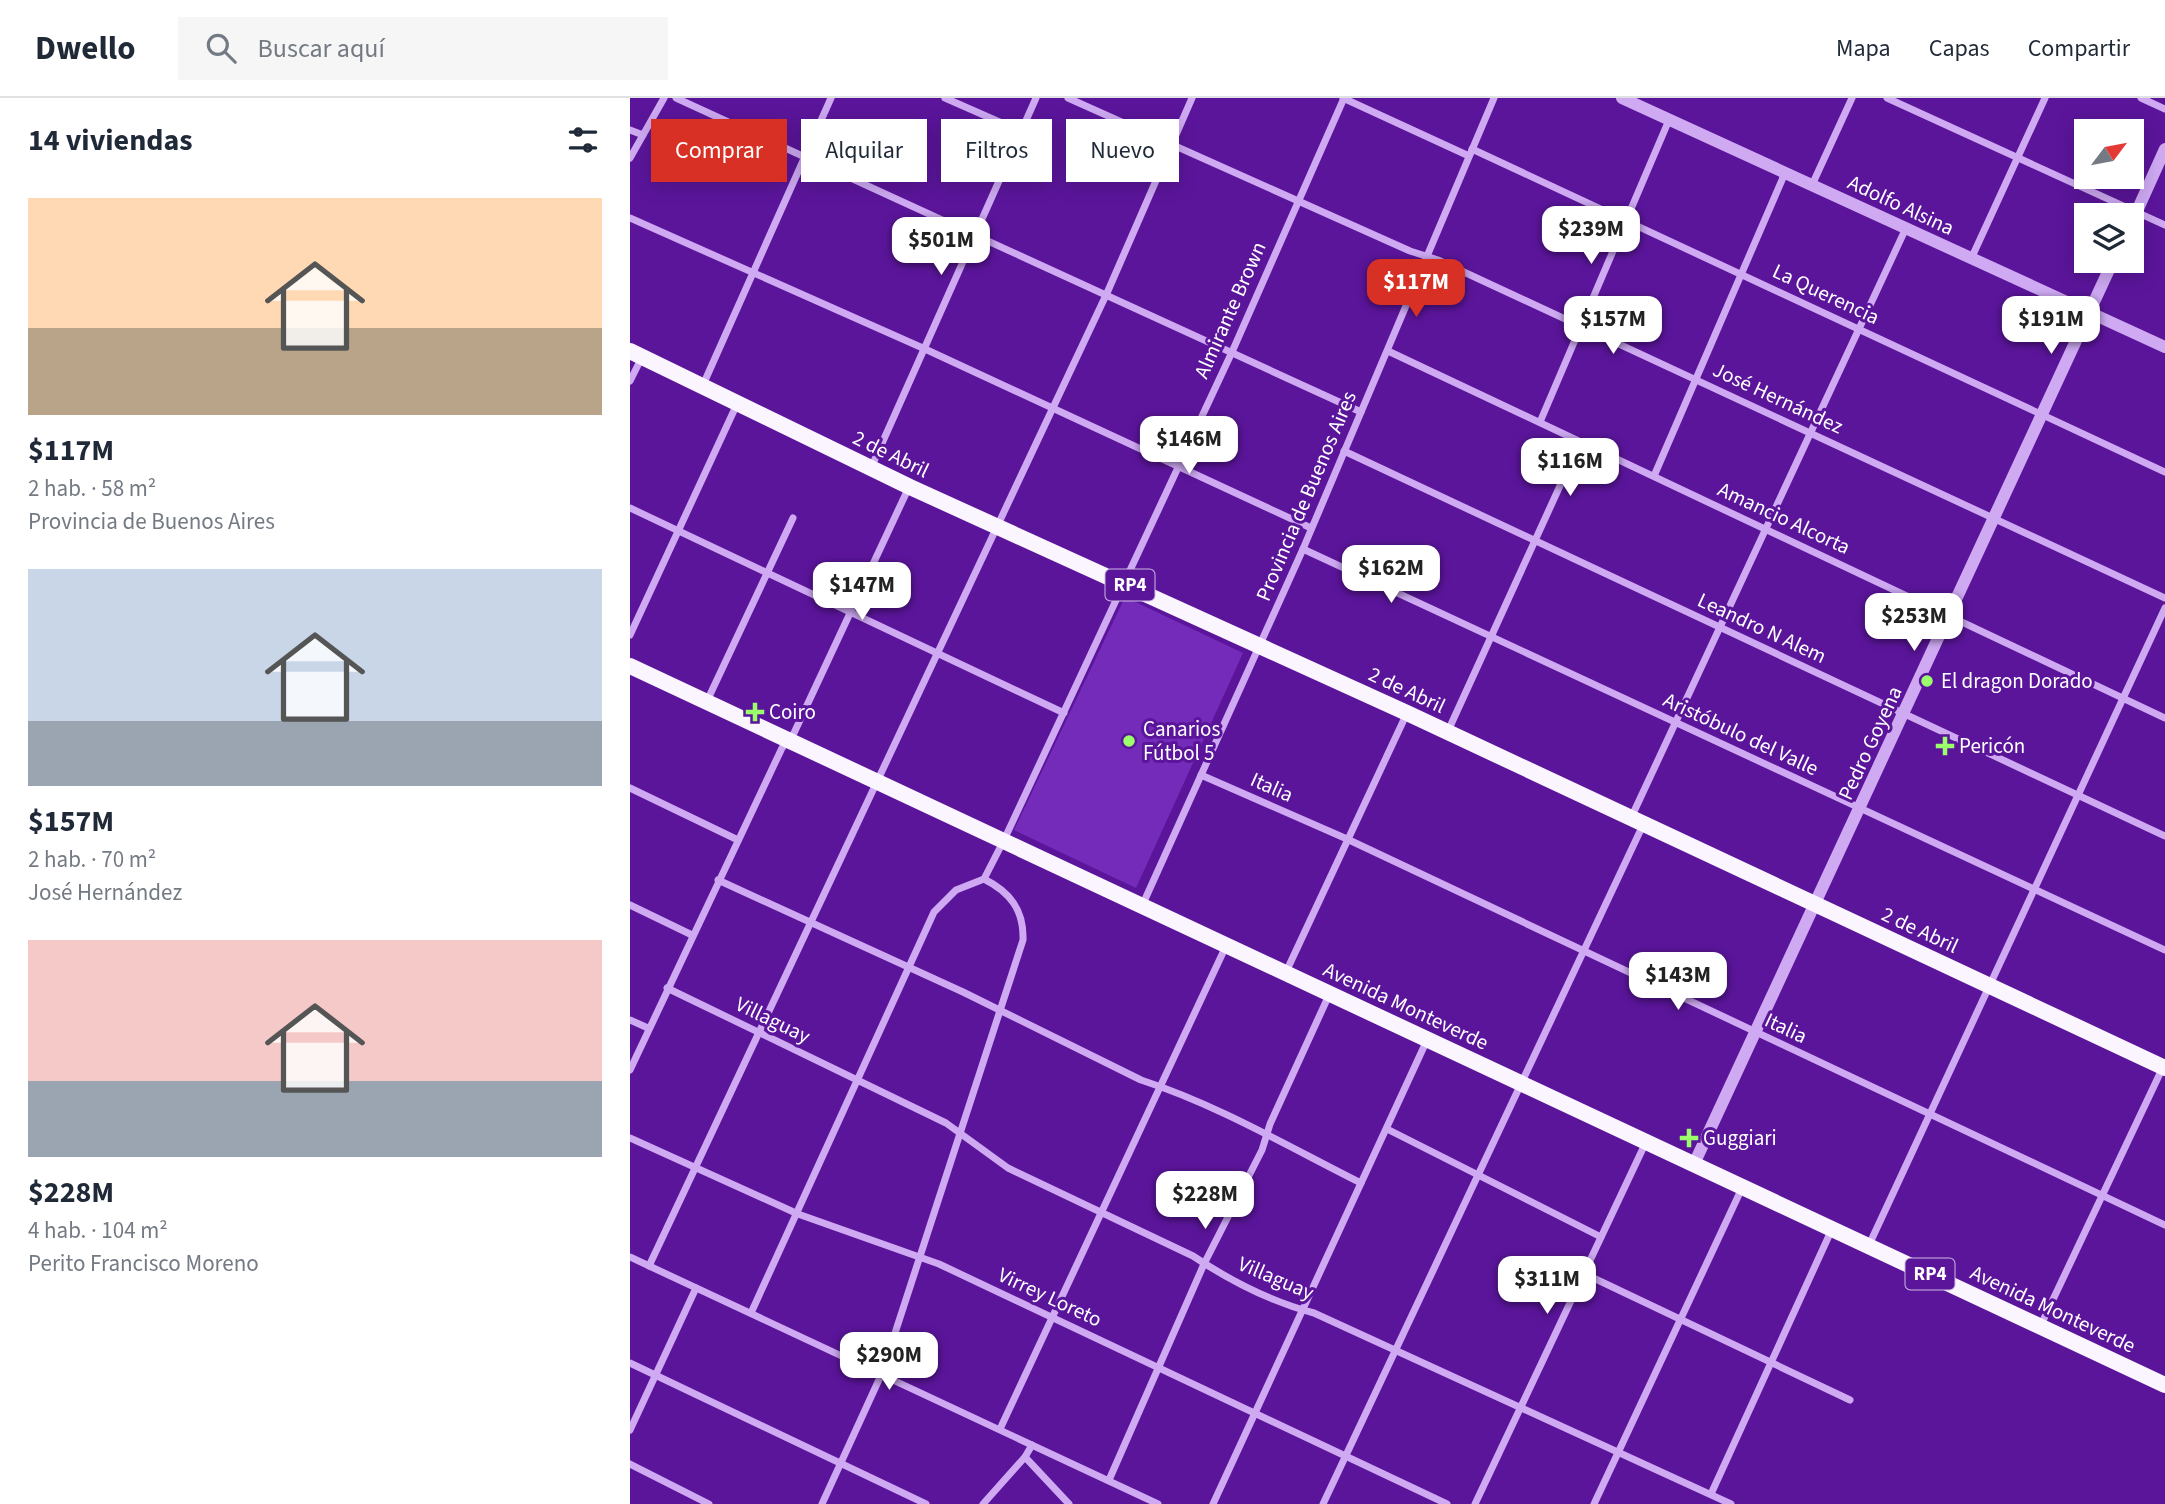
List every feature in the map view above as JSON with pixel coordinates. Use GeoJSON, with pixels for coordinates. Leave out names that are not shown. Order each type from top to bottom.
{"type":"FeatureCollection","features":[{"type":"Feature","properties":{"kind":"main road","name":"2 de Abril"},"geometry":{"type":"LineString","coordinates":[[636,354],[909,487],[1407,713],[2164,1066]]}},
{"type":"Feature","properties":{"kind":"main road","name":"Avenida Monteverde"},"geometry":{"type":"LineString","coordinates":[[630,666],[2165,1385]]}},
{"type":"Feature","properties":{"kind":"street"},"geometry":{"type":"LineString","coordinates":[[630,158],[664,98]]}},
{"type":"Feature","properties":{"kind":"street"},"geometry":{"type":"LineString","coordinates":[[676,98],[801,154]]}},
{"type":"Feature","properties":{"kind":"street"},"geometry":{"type":"LineString","coordinates":[[822,119],[831,98]]}},
{"type":"Feature","properties":{"kind":"street"},"geometry":{"type":"LineString","coordinates":[[945,98],[993,119]]}},
{"type":"Feature","properties":{"kind":"street"},"geometry":{"type":"LineString","coordinates":[[1026,119],[1036,98]]}},
{"type":"Feature","properties":{"kind":"street","name":"José Hernández"},"geometry":{"type":"LineString","coordinates":[[1068,98],[1114,119]]}},
{"type":"Feature","properties":{"kind":"street"},"geometry":{"type":"LineString","coordinates":[[1179,127],[1192,98]]}},
{"type":"Feature","properties":{"kind":"street","name":"La Querencia"},"geometry":{"type":"LineString","coordinates":[[1344,98],[1742,274],[2165,472]]}},
{"type":"Feature","properties":{"kind":"street","name":"Almirante Brown"},"geometry":{"type":"LineString","coordinates":[[984,879],[1232,352],[1344,98]]}},
{"type":"Feature","properties":{"kind":"street","name":"Provincia de Buenos Aires"},"geometry":{"type":"LineString","coordinates":[[1142,906],[1303,549],[1494,98]]}},
{"type":"Feature","properties":{"kind":"street"},"geometry":{"type":"LineString","coordinates":[[1812,185],[1852,98]]}},
{"type":"Feature","properties":{"kind":"street"},"geometry":{"type":"LineString","coordinates":[[1887,98],[2106,203]]}},
{"type":"Feature","properties":{"kind":"street"},"geometry":{"type":"LineString","coordinates":[[1971,259],[2045,98]]}},
{"type":"Feature","properties":{"kind":"street"},"geometry":{"type":"LineString","coordinates":[[2141,98],[2165,109]]}},
{"type":"Feature","properties":{"kind":"street","name":"Adolfo Alsina"},"geometry":{"type":"LineString","coordinates":[[1628,99],[2165,347]]}},
{"type":"Feature","properties":{"kind":"street"},"geometry":{"type":"LineString","coordinates":[[1540,422],[1669,120]]}},
{"type":"Feature","properties":{"kind":"street"},"geometry":{"type":"LineString","coordinates":[[630,130],[643,135]]}},
{"type":"Feature","properties":{"kind":"street","name":"José Hernández"},"geometry":{"type":"LineString","coordinates":[[1179,148],[1581,326],[2165,598]]}},
{"type":"Feature","properties":{"kind":"street"},"geometry":{"type":"LineString","coordinates":[[2140,203],[2165,149]]}},
{"type":"Feature","properties":{"kind":"street"},"geometry":{"type":"LineString","coordinates":[[703,386],[801,165]]}},
{"type":"Feature","properties":{"kind":"street"},"geometry":{"type":"LineString","coordinates":[[1654,475],[1785,173]]}},
{"type":"Feature","properties":{"kind":"street"},"geometry":{"type":"LineString","coordinates":[[862,182],[1361,412]]}},
{"type":"Feature","properties":{"kind":"street"},"geometry":{"type":"LineString","coordinates":[[871,468],[998,182]]}},
{"type":"Feature","properties":{"kind":"street"},"geometry":{"type":"LineString","coordinates":[[649,1266],[998,527],[1107,293],[1155,182]]}},
{"type":"Feature","properties":{"kind":"street"},"geometry":{"type":"LineString","coordinates":[[630,218],[925,349],[1311,528]]}},
{"type":"Feature","properties":{"kind":"street"},"geometry":{"type":"LineString","coordinates":[[2144,220],[2165,225]]}},
{"type":"Feature","properties":{"kind":"street"},"geometry":{"type":"LineString","coordinates":[[1323,1504],[1584,952],[1675,723],[1906,228]]}},
{"type":"Feature","properties":{"kind":"street","name":"Pedro Goyena"},"geometry":{"type":"LineString","coordinates":[[1694,1164],[2107,273]]}},
{"type":"Feature","properties":{"kind":"street","name":"Amancio Alcorta"},"geometry":{"type":"LineString","coordinates":[[1388,351],[2165,718]]}},
{"type":"Feature","properties":{"kind":"street"},"geometry":{"type":"LineString","coordinates":[[630,381],[636,354]]}},
{"type":"Feature","properties":{"kind":"street"},"geometry":{"type":"LineString","coordinates":[[630,635],[738,402]]}},
{"type":"Feature","properties":{"kind":"street"},"geometry":{"type":"LineString","coordinates":[[1447,732],[1580,442]]}},
{"type":"Feature","properties":{"kind":"street","name":"Leandro N Alem"},"geometry":{"type":"LineString","coordinates":[[1345,451],[2165,836]]}},
{"type":"Feature","properties":{"kind":"street"},"geometry":{"type":"LineString","coordinates":[[630,1070],[718,880],[788,740],[794,733],[909,487]]}},
{"type":"Feature","properties":{"kind":"street"},"geometry":{"type":"LineString","coordinates":[[630,508],[1064,713]]}},
{"type":"Feature","properties":{"kind":"street"},"geometry":{"type":"LineString","coordinates":[[706,701],[793,518]]}},
{"type":"Feature","properties":{"kind":"street","name":"Aristóbulo del Valle"},"geometry":{"type":"LineString","coordinates":[[1303,549],[2165,950]]}},
{"type":"Feature","properties":{"kind":"street"},"geometry":{"type":"LineString","coordinates":[[1869,1245],[2165,608]]}},
{"type":"Feature","properties":{"kind":"street"},"geometry":{"type":"LineString","coordinates":[[1285,972],[1407,713]]}},
{"type":"Feature","properties":{"kind":"street","name":"Italia"},"geometry":{"type":"LineString","coordinates":[[1201,775],[1347,839],[2165,1225]]}},
{"type":"Feature","properties":{"kind":"street"},"geometry":{"type":"LineString","coordinates":[[630,788],[738,840]]}},
{"type":"Feature","properties":{"kind":"street"},"geometry":{"type":"LineString","coordinates":[[751,1313],[934,912],[956,890],[984,879],[999,887],[1013,900],[1023,927],[1023,940],[882,1373],[822,1504]]}},
{"type":"Feature","properties":{"kind":"street"},"geometry":{"type":"LineString","coordinates":[[718,880],[1001,1011],[1141,1080],[1161,1086],[1267,1135],[1361,1183]]}},
{"type":"Feature","properties":{"kind":"street"},"geometry":{"type":"LineString","coordinates":[[630,905],[692,935]]}},
{"type":"Feature","properties":{"kind":"street"},"geometry":{"type":"LineString","coordinates":[[1000,1429],[1226,946]]}},
{"type":"Feature","properties":{"kind":"street","name":"Villaguay"},"geometry":{"type":"LineString","coordinates":[[667,988],[960,1131],[1009,1168],[1204,1264],[1731,1504]]}},
{"type":"Feature","properties":{"kind":"street"},"geometry":{"type":"LineString","coordinates":[[1109,1480],[1204,1264],[1267,1135],[1329,994]]}},
{"type":"Feature","properties":{"kind":"street"},"geometry":{"type":"LineString","coordinates":[[630,1020],[648,1028]]}},
{"type":"Feature","properties":{"kind":"street"},"geometry":{"type":"LineString","coordinates":[[1213,1504],[1427,1040]]}},
{"type":"Feature","properties":{"kind":"street"},"geometry":{"type":"LineString","coordinates":[[2040,1327],[2164,1066]]}},
{"type":"Feature","properties":{"kind":"street"},"geometry":{"type":"LineString","coordinates":[[1387,1129],[1601,1237]]}},
{"type":"Feature","properties":{"kind":"street","name":"Virrey Loreto"},"geometry":{"type":"LineString","coordinates":[[630,1138],[798,1214],[918,1256],[1447,1504]]}},
{"type":"Feature","properties":{"kind":"street"},"geometry":{"type":"LineString","coordinates":[[1475,1504],[1646,1141]]}},
{"type":"Feature","properties":{"kind":"street"},"geometry":{"type":"LineString","coordinates":[[1594,1504],[1742,1187]]}},
{"type":"Feature","properties":{"kind":"street"},"geometry":{"type":"LineString","coordinates":[[1714,1498],[1770,1362],[1832,1229]]}},
{"type":"Feature","properties":{"kind":"street"},"geometry":{"type":"LineString","coordinates":[[630,1257],[1158,1504]]}},
{"type":"Feature","properties":{"kind":"street"},"geometry":{"type":"LineString","coordinates":[[1583,1273],[1850,1400]]}},
{"type":"Feature","properties":{"kind":"street"},"geometry":{"type":"LineString","coordinates":[[630,1430],[696,1288]]}},
{"type":"Feature","properties":{"kind":"street"},"geometry":{"type":"LineString","coordinates":[[630,1363],[926,1504]]}},
{"type":"Feature","properties":{"kind":"street"},"geometry":{"type":"LineString","coordinates":[[983,1504],[1025,1457],[1032,1445]]}},
{"type":"Feature","properties":{"kind":"street"},"geometry":{"type":"LineString","coordinates":[[1025,1457],[1069,1504]]}},
{"type":"Feature","properties":{"kind":"street"},"geometry":{"type":"LineString","coordinates":[[630,1464],[709,1504]]}},
{"type":"Feature","properties":{"kind":"street"},"geometry":{"type":"LineString","coordinates":[[685,1504],[689,1495]]}},
{"type":"Feature","properties":{"kind":"shaded area","name":"Canarios Fútbol 5"},"geometry":{"type":"Polygon","coordinates":[[[1125,597],[1243,653],[1136,888],[1014,830],[1125,597]]]}},
{"type":"Feature","properties":{"kind":"place","name":"El dragon Dorado"},"geometry":{"type":"Point","coordinates":[1927,681]}},
{"type":"Feature","properties":{"kind":"place","name":"Coiro"},"geometry":{"type":"Point","coordinates":[755,712]}},
{"type":"Feature","properties":{"kind":"place","name":"Canarios Fútbol 5"},"geometry":{"type":"Point","coordinates":[1129,741]}},
{"type":"Feature","properties":{"kind":"place","name":"Pericón"},"geometry":{"type":"Point","coordinates":[1945,746]}},
{"type":"Feature","properties":{"kind":"place","name":"Guggiari"},"geometry":{"type":"Point","coordinates":[1689,1138]}}]}
